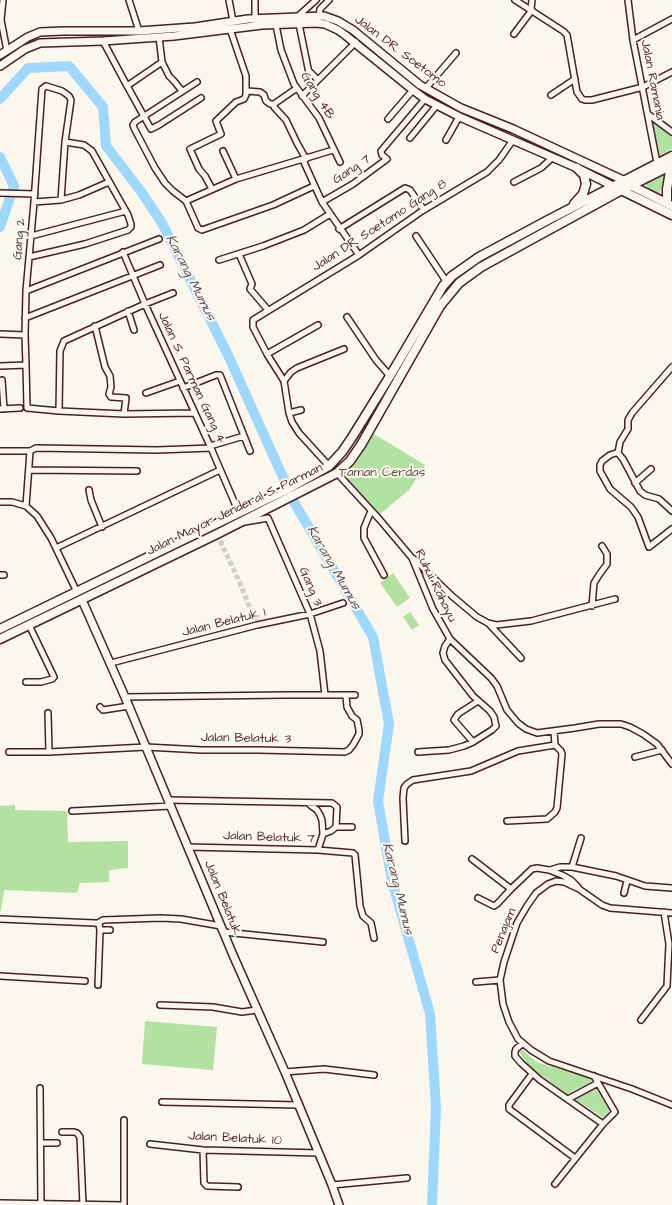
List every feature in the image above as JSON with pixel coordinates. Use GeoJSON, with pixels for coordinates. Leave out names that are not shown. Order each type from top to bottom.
{"type":"FeatureCollection","features":[{"type":"Feature","properties":{"kind":"main road"},"geometry":{"type":"LineString","coordinates":[[672,156],[657,163],[622,186],[672,215]]}},
{"type":"Feature","properties":{"kind":"main road"},"geometry":{"type":"LineString","coordinates":[[631,186],[672,165]]}},
{"type":"Feature","properties":{"kind":"main road"},"geometry":{"type":"LineString","coordinates":[[670,204],[668,189],[672,165]]}},
{"type":"Feature","properties":{"kind":"main road"},"geometry":{"type":"LineString","coordinates":[[571,208],[583,194],[586,184],[584,175],[577,168]]}},
{"type":"Feature","properties":{"kind":"main road","name":"Jalan Mayor Jenderal S. Parman"},"geometry":{"type":"LineString","coordinates":[[0,629],[276,495],[329,466],[342,452],[351,439],[446,281],[457,271],[479,257],[613,186],[622,186]]}},
{"type":"Feature","properties":{"kind":"main road","name":"Jalan Mayor Jenderal S. Parman"},"geometry":{"type":"LineString","coordinates":[[0,639],[279,503],[340,476],[361,445],[409,361],[424,331],[452,290],[481,267],[622,186]]}},
{"type":"Feature","properties":{"kind":"main road","name":"Jalan DR. Soetomo"},"geometry":{"type":"LineString","coordinates":[[622,186],[631,186],[670,204]]}},
{"type":"Feature","properties":{"kind":"main road"},"geometry":{"type":"LineString","coordinates":[[351,439],[361,445]]}},
{"type":"Feature","properties":{"kind":"main road"},"geometry":{"type":"LineString","coordinates":[[25,617],[29,626]]}},
{"type":"Feature","properties":{"kind":"street"},"geometry":{"type":"LineString","coordinates":[[4,0],[1,20],[7,51]]}},
{"type":"Feature","properties":{"kind":"street"},"geometry":{"type":"LineString","coordinates":[[129,0],[139,31]]}},
{"type":"Feature","properties":{"kind":"street"},"geometry":{"type":"LineString","coordinates":[[212,189],[205,176],[199,169],[190,149],[221,134],[216,121],[236,102],[244,98],[247,91],[245,73],[230,30],[231,21],[229,0]]}},
{"type":"Feature","properties":{"kind":"street"},"geometry":{"type":"LineString","coordinates":[[255,0],[255,19]]}},
{"type":"Feature","properties":{"kind":"street"},"geometry":{"type":"LineString","coordinates":[[316,0],[298,20],[308,73],[310,72],[318,80]]}},
{"type":"Feature","properties":{"kind":"street"},"geometry":{"type":"LineString","coordinates":[[319,16],[320,9],[329,0]]}},
{"type":"Feature","properties":{"kind":"street"},"geometry":{"type":"LineString","coordinates":[[515,0],[567,35],[575,79],[579,95],[582,99],[587,101],[643,87],[672,72]]}},
{"type":"Feature","properties":{"kind":"street"},"geometry":{"type":"LineString","coordinates":[[514,34],[532,10],[532,0]]}},
{"type":"Feature","properties":{"kind":"street","name":"Jalan Ramania"},"geometry":{"type":"LineString","coordinates":[[628,0],[632,40],[643,87],[657,163]]}},
{"type":"Feature","properties":{"kind":"street","name":"Jalan DR. Soetomo"},"geometry":{"type":"LineString","coordinates":[[0,66],[19,52],[33,45],[53,42],[103,41],[194,35],[256,26],[276,25],[319,16],[334,19],[367,40],[402,76],[413,90],[437,105],[459,117],[577,168],[613,186]]}},
{"type":"Feature","properties":{"kind":"street","name":"Jalan DR. Soetomo"},"geometry":{"type":"LineString","coordinates":[[0,55],[28,37],[40,32],[139,31],[255,19],[298,20],[325,24],[338,30],[356,42],[402,76],[460,108],[549,145],[622,186]]}},
{"type":"Feature","properties":{"kind":"street"},"geometry":{"type":"LineString","coordinates":[[632,40],[672,19]]}},
{"type":"Feature","properties":{"kind":"street","name":"Gang 4B"},"geometry":{"type":"LineString","coordinates":[[276,25],[282,50],[297,88],[319,118],[340,162]]}},
{"type":"Feature","properties":{"kind":"street"},"geometry":{"type":"LineString","coordinates":[[159,38],[162,62],[169,76],[182,92]]}},
{"type":"Feature","properties":{"kind":"street"},"geometry":{"type":"LineString","coordinates":[[103,41],[144,118],[151,128],[201,98]]}},
{"type":"Feature","properties":{"kind":"street"},"geometry":{"type":"LineString","coordinates":[[302,96],[356,42]]}},
{"type":"Feature","properties":{"kind":"street"},"geometry":{"type":"LineString","coordinates":[[426,88],[456,53]]}},
{"type":"Feature","properties":{"kind":"street"},"geometry":{"type":"LineString","coordinates":[[127,86],[162,62]]}},
{"type":"Feature","properties":{"kind":"street"},"geometry":{"type":"LineString","coordinates":[[551,95],[575,79]]}},
{"type":"Feature","properties":{"kind":"street"},"geometry":{"type":"LineString","coordinates":[[197,82],[134,124],[134,128],[155,168],[165,183],[186,201],[198,228],[202,230],[273,205],[314,186]]}},
{"type":"Feature","properties":{"kind":"street","name":"Gang 2"},"geometry":{"type":"LineString","coordinates":[[59,411],[27,408],[25,335],[26,291],[34,202],[32,194],[42,89],[44,86],[62,91],[70,97],[71,100],[65,142]]}},
{"type":"Feature","properties":{"kind":"street"},"geometry":{"type":"LineString","coordinates":[[247,91],[260,92],[264,95],[266,101],[270,104],[274,104],[297,88]]}},
{"type":"Feature","properties":{"kind":"street"},"geometry":{"type":"LineString","coordinates":[[388,118],[413,90]]}},
{"type":"Feature","properties":{"kind":"street","name":"Gang 7"},"geometry":{"type":"LineString","coordinates":[[322,202],[353,184],[387,159],[382,154],[382,151],[425,98]]}},
{"type":"Feature","properties":{"kind":"street"},"geometry":{"type":"LineString","coordinates":[[274,104],[274,107],[285,118],[322,202],[359,255]]}},
{"type":"Feature","properties":{"kind":"street"},"geometry":{"type":"LineString","coordinates":[[410,138],[437,105]]}},
{"type":"Feature","properties":{"kind":"street"},"geometry":{"type":"LineString","coordinates":[[648,114],[672,132]]}},
{"type":"Feature","properties":{"kind":"street"},"geometry":{"type":"LineString","coordinates":[[446,140],[459,117]]}},
{"type":"Feature","properties":{"kind":"street","name":"Jalan DR Soetomo Gang 8"},"geometry":{"type":"LineString","coordinates":[[267,354],[253,327],[252,322],[255,318],[359,255],[424,210],[492,168],[500,160],[512,140]]}},
{"type":"Feature","properties":{"kind":"street"},"geometry":{"type":"LineString","coordinates":[[29,257],[85,244],[128,230],[131,227],[126,211],[99,162],[88,147],[82,144],[65,142],[61,200]]}},
{"type":"Feature","properties":{"kind":"street"},"geometry":{"type":"LineString","coordinates":[[186,201],[236,179],[333,150]]}},
{"type":"Feature","properties":{"kind":"street"},"geometry":{"type":"LineString","coordinates":[[223,152],[236,179]]}},
{"type":"Feature","properties":{"kind":"street"},"geometry":{"type":"LineString","coordinates":[[514,182],[541,168],[552,157]]}},
{"type":"Feature","properties":{"kind":"street"},"geometry":{"type":"LineString","coordinates":[[34,202],[61,200],[79,195],[109,182]]}},
{"type":"Feature","properties":{"kind":"street"},"geometry":{"type":"LineString","coordinates":[[340,228],[405,188],[410,190],[424,210]]}},
{"type":"Feature","properties":{"kind":"street"},"geometry":{"type":"LineString","coordinates":[[0,192],[32,194]]}},
{"type":"Feature","properties":{"kind":"street"},"geometry":{"type":"LineString","coordinates":[[31,236],[126,211]]}},
{"type":"Feature","properties":{"kind":"street"},"geometry":{"type":"LineString","coordinates":[[219,260],[304,230],[330,214]]}},
{"type":"Feature","properties":{"kind":"street"},"geometry":{"type":"LineString","coordinates":[[416,236],[446,281]]}},
{"type":"Feature","properties":{"kind":"street"},"geometry":{"type":"LineString","coordinates":[[26,291],[159,239]]}},
{"type":"Feature","properties":{"kind":"street","name":"Jalan S. Parman Gang 4"},"geometry":{"type":"LineString","coordinates":[[123,252],[239,513]]}},
{"type":"Feature","properties":{"kind":"street"},"geometry":{"type":"LineString","coordinates":[[239,254],[252,284],[250,289],[268,310]]}},
{"type":"Feature","properties":{"kind":"street"},"geometry":{"type":"LineString","coordinates":[[25,318],[160,265]]}},
{"type":"Feature","properties":{"kind":"street"},"geometry":{"type":"LineString","coordinates":[[173,292],[94,326],[66,340],[61,346],[59,411],[124,414],[195,413]]}},
{"type":"Feature","properties":{"kind":"street"},"geometry":{"type":"LineString","coordinates":[[128,311],[134,330]]}},
{"type":"Feature","properties":{"kind":"street"},"geometry":{"type":"LineString","coordinates":[[347,317],[376,360],[390,376]]}},
{"type":"Feature","properties":{"kind":"street"},"geometry":{"type":"LineString","coordinates":[[94,326],[105,367],[111,377],[109,394],[111,397],[126,398],[124,414]]}},
{"type":"Feature","properties":{"kind":"street"},"geometry":{"type":"LineString","coordinates":[[318,326],[267,354],[284,382],[292,422],[329,466]]}},
{"type":"Feature","properties":{"kind":"street"},"geometry":{"type":"LineString","coordinates":[[0,334],[25,335]]}},
{"type":"Feature","properties":{"kind":"street"},"geometry":{"type":"LineString","coordinates":[[284,382],[291,372],[297,368],[344,348]]}},
{"type":"Feature","properties":{"kind":"street"},"geometry":{"type":"LineString","coordinates":[[0,366],[26,365]]}},
{"type":"Feature","properties":{"kind":"street"},"geometry":{"type":"LineString","coordinates":[[618,453],[620,442],[628,429],[628,420],[632,413],[672,367]]}},
{"type":"Feature","properties":{"kind":"street"},"geometry":{"type":"LineString","coordinates":[[183,388],[216,375],[220,375],[250,452]]}},
{"type":"Feature","properties":{"kind":"street"},"geometry":{"type":"LineString","coordinates":[[2,380],[2,409],[20,408]]}},
{"type":"Feature","properties":{"kind":"street"},"geometry":{"type":"LineString","coordinates":[[146,393],[180,381]]}},
{"type":"Feature","properties":{"kind":"street"},"geometry":{"type":"LineString","coordinates":[[289,413],[301,410]]}},
{"type":"Feature","properties":{"kind":"street"},"geometry":{"type":"LineString","coordinates":[[0,450],[30,452],[36,448],[157,450],[210,447],[244,436]]}},
{"type":"Feature","properties":{"kind":"street"},"geometry":{"type":"LineString","coordinates":[[26,506],[30,452]]}},
{"type":"Feature","properties":{"kind":"street"},"geometry":{"type":"LineString","coordinates":[[618,453],[623,459],[640,491],[645,495],[659,499],[672,511]]}},
{"type":"Feature","properties":{"kind":"street"},"geometry":{"type":"LineString","coordinates":[[618,453],[605,458],[600,465],[600,471],[610,489],[631,507],[638,517],[649,547],[672,529]]}},
{"type":"Feature","properties":{"kind":"street"},"geometry":{"type":"LineString","coordinates":[[636,483],[651,469]]}},
{"type":"Feature","properties":{"kind":"street"},"geometry":{"type":"LineString","coordinates":[[29,470],[137,471]]}},
{"type":"Feature","properties":{"kind":"street"},"geometry":{"type":"LineString","coordinates":[[56,548],[220,470]]}},
{"type":"Feature","properties":{"kind":"street","name":"Ruhui Rahayu"},"geometry":{"type":"LineString","coordinates":[[340,476],[412,558],[433,609],[450,639],[491,678],[507,710],[518,723],[526,729],[536,733],[599,724],[621,724],[643,734],[662,750],[672,764]]}},
{"type":"Feature","properties":{"kind":"street"},"geometry":{"type":"LineString","coordinates":[[89,490],[91,500],[102,527]]}},
{"type":"Feature","properties":{"kind":"street"},"geometry":{"type":"LineString","coordinates":[[0,502],[12,502],[26,506],[37,516],[56,548],[77,592]]}},
{"type":"Feature","properties":{"kind":"street"},"geometry":{"type":"LineString","coordinates":[[371,511],[364,528],[364,538],[384,575]]}},
{"type":"Feature","properties":{"kind":"street","name":"Gang 3"},"geometry":{"type":"LineString","coordinates":[[239,523],[268,518],[310,614],[322,658],[325,695]]}},
{"type":"Feature","properties":{"kind":"street"},"geometry":{"type":"LineString","coordinates":[[592,606],[594,583],[607,564],[608,559],[602,546]]}},
{"type":"Feature","properties":{"kind":"street"},"geometry":{"type":"LineString","coordinates":[[412,558],[452,596],[477,617],[488,623],[496,625],[507,625],[532,621],[615,599]]}},
{"type":"Feature","properties":{"kind":"street","name":"Jalan Belatuk"},"geometry":{"type":"LineString","coordinates":[[82,600],[111,663],[233,955],[285,1072],[339,1205]]}},
{"type":"Feature","properties":{"kind":"street","name":"Jalan Belatuk 1"},"geometry":{"type":"LineString","coordinates":[[111,663],[257,625],[310,614],[343,603]]}},
{"type":"Feature","properties":{"kind":"street"},"geometry":{"type":"LineString","coordinates":[[488,623],[521,658]]}},
{"type":"Feature","properties":{"kind":"street"},"geometry":{"type":"LineString","coordinates":[[26,682],[41,682],[54,677],[29,626]]}},
{"type":"Feature","properties":{"kind":"street"},"geometry":{"type":"LineString","coordinates":[[418,752],[449,750],[464,746],[473,742],[496,726],[494,717],[490,711],[478,701],[445,660],[443,653],[445,646],[450,639]]}},
{"type":"Feature","properties":{"kind":"street"},"geometry":{"type":"LineString","coordinates":[[125,697],[285,694],[354,695]]}},
{"type":"Feature","properties":{"kind":"street","name":"Jalan Belatuk 3"},"geometry":{"type":"LineString","coordinates":[[9,752],[49,752],[146,747],[202,750],[345,752],[353,745],[359,734],[357,720],[347,707],[346,696]]}},
{"type":"Feature","properties":{"kind":"street"},"geometry":{"type":"LineString","coordinates":[[473,742],[454,720],[458,714],[478,701]]}},
{"type":"Feature","properties":{"kind":"street"},"geometry":{"type":"LineString","coordinates":[[100,707],[103,710],[129,706]]}},
{"type":"Feature","properties":{"kind":"street"},"geometry":{"type":"LineString","coordinates":[[48,713],[49,752]]}},
{"type":"Feature","properties":{"kind":"street"},"geometry":{"type":"LineString","coordinates":[[507,821],[548,819],[555,812],[557,808],[562,754],[560,749],[555,745],[554,731]]}},
{"type":"Feature","properties":{"kind":"street"},"geometry":{"type":"LineString","coordinates":[[405,841],[404,788],[413,780],[471,771],[518,751],[555,745]]}},
{"type":"Feature","properties":{"kind":"street"},"geometry":{"type":"LineString","coordinates":[[635,757],[662,750]]}},
{"type":"Feature","properties":{"kind":"street"},"geometry":{"type":"LineString","coordinates":[[72,811],[170,803],[332,803],[338,811],[336,827]]}},
{"type":"Feature","properties":{"kind":"street"},"geometry":{"type":"LineString","coordinates":[[309,803],[317,810],[322,820],[323,834],[318,850]]}},
{"type":"Feature","properties":{"kind":"street"},"geometry":{"type":"LineString","coordinates":[[323,834],[336,827],[352,827]]}},
{"type":"Feature","properties":{"kind":"street"},"geometry":{"type":"LineString","coordinates":[[572,868],[581,838]]}},
{"type":"Feature","properties":{"kind":"street","name":"Jalan Belatuk 7"},"geometry":{"type":"LineString","coordinates":[[188,847],[350,852],[355,855],[360,906],[363,916],[371,923],[374,938]]}},
{"type":"Feature","properties":{"kind":"street"},"geometry":{"type":"LineString","coordinates":[[472,859],[510,889]]}},
{"type":"Feature","properties":{"kind":"street"},"geometry":{"type":"LineString","coordinates":[[549,870],[560,867],[572,868],[616,876],[645,886],[672,888]]}},
{"type":"Feature","properties":{"kind":"street"},"geometry":{"type":"LineString","coordinates":[[478,898],[494,906],[532,869],[537,868],[549,870],[562,875],[571,880],[579,889]]}},
{"type":"Feature","properties":{"kind":"street","name":"Penajam"},"geometry":{"type":"LineString","coordinates":[[672,912],[610,908],[602,905],[579,889],[564,882],[556,881],[542,888],[536,893],[527,906],[513,934],[500,980],[503,1004],[509,1022],[518,1039],[541,1057],[632,1089],[672,1105]]}},
{"type":"Feature","properties":{"kind":"street"},"geometry":{"type":"LineString","coordinates":[[624,893],[627,881]]}},
{"type":"Feature","properties":{"kind":"street"},"geometry":{"type":"LineString","coordinates":[[641,1020],[667,986],[670,944],[664,912]]}},
{"type":"Feature","properties":{"kind":"street"},"geometry":{"type":"LineString","coordinates":[[0,919],[98,923],[103,920],[162,918],[181,919],[223,929],[323,942]]}},
{"type":"Feature","properties":{"kind":"street"},"geometry":{"type":"LineString","coordinates":[[98,923],[100,925],[98,985]]}},
{"type":"Feature","properties":{"kind":"street"},"geometry":{"type":"LineString","coordinates":[[100,930],[110,930]]}},
{"type":"Feature","properties":{"kind":"street"},"geometry":{"type":"LineString","coordinates":[[0,976],[85,981]]}},
{"type":"Feature","properties":{"kind":"street"},"geometry":{"type":"LineString","coordinates":[[476,982],[500,980]]}},
{"type":"Feature","properties":{"kind":"street"},"geometry":{"type":"LineString","coordinates":[[160,1005],[213,1007],[242,1012],[257,1010]]}},
{"type":"Feature","properties":{"kind":"street"},"geometry":{"type":"LineString","coordinates":[[522,1043],[516,1049],[515,1056],[521,1063],[532,1074],[603,1124]]}},
{"type":"Feature","properties":{"kind":"street"},"geometry":{"type":"LineString","coordinates":[[285,1072],[324,1069],[374,1075]]}},
{"type":"Feature","properties":{"kind":"street"},"geometry":{"type":"LineString","coordinates":[[532,1074],[509,1105],[509,1109],[576,1158]]}},
{"type":"Feature","properties":{"kind":"street"},"geometry":{"type":"LineString","coordinates":[[555,1184],[603,1124],[615,1112],[594,1076]]}},
{"type":"Feature","properties":{"kind":"street"},"geometry":{"type":"LineString","coordinates":[[568,1099],[598,1083]]}},
{"type":"Feature","properties":{"kind":"street"},"geometry":{"type":"LineString","coordinates":[[40,1088],[41,1205]]}},
{"type":"Feature","properties":{"kind":"street"},"geometry":{"type":"LineString","coordinates":[[162,1102],[298,1105]]}},
{"type":"Feature","properties":{"kind":"street"},"geometry":{"type":"LineString","coordinates":[[0,1203],[41,1205],[124,1205],[124,1120]]}},
{"type":"Feature","properties":{"kind":"street"},"geometry":{"type":"LineString","coordinates":[[62,1132],[74,1132],[80,1137],[82,1204]]}},
{"type":"Feature","properties":{"kind":"street"},"geometry":{"type":"LineString","coordinates":[[41,1143],[57,1143]]}},
{"type":"Feature","properties":{"kind":"street","name":"Jalan Belatuk 10"},"geometry":{"type":"LineString","coordinates":[[150,1144],[203,1150],[319,1153]]}},
{"type":"Feature","properties":{"kind":"street"},"geometry":{"type":"LineString","coordinates":[[203,1150],[204,1183],[208,1186],[238,1187]]}},
{"type":"Feature","properties":{"kind":"street"},"geometry":{"type":"LineString","coordinates":[[332,1185],[407,1178]]}},
{"type":"Feature","properties":{"kind":"green space"},"geometry":{"type":"Polygon","coordinates":[[[652,120],[672,137],[672,149],[659,156],[652,120]]]}},
{"type":"Feature","properties":{"kind":"green space"},"geometry":{"type":"Polygon","coordinates":[[[666,172],[660,194],[646,186],[646,183],[666,172]]]}},
{"type":"Feature","properties":{"kind":"green space","name":"Taman Cerdas"},"geometry":{"type":"Polygon","coordinates":[[[369,431],[425,465],[409,490],[380,514],[351,485],[340,471],[369,431]]]}},
{"type":"Feature","properties":{"kind":"green space"},"geometry":{"type":"Polygon","coordinates":[[[393,573],[410,598],[397,607],[380,583],[393,573]]]}},
{"type":"Feature","properties":{"kind":"green space"},"geometry":{"type":"Polygon","coordinates":[[[410,612],[419,625],[412,630],[403,617],[410,612]]]}},
{"type":"Feature","properties":{"kind":"green space"},"geometry":{"type":"Polygon","coordinates":[[[15,805],[15,810],[67,811],[68,842],[128,841],[128,868],[109,870],[109,882],[80,883],[77,893],[4,890],[0,911],[0,806],[15,805]]]}},
{"type":"Feature","properties":{"kind":"green space"},"geometry":{"type":"Polygon","coordinates":[[[145,1021],[217,1027],[213,1070],[142,1064],[145,1021]]]}},
{"type":"Feature","properties":{"kind":"green space"},"geometry":{"type":"Polygon","coordinates":[[[522,1048],[529,1056],[539,1063],[593,1079],[593,1081],[567,1094],[531,1068],[519,1052],[522,1048]]]}},
{"type":"Feature","properties":{"kind":"green space"},"geometry":{"type":"Polygon","coordinates":[[[596,1088],[610,1111],[603,1118],[575,1099],[596,1088]]]}},
{"type":"Feature","properties":{"kind":"waterway","name":"Karang Mumus"},"geometry":{"type":"LineString","coordinates":[[0,99],[28,68],[69,66],[103,107],[106,146],[140,190],[162,223],[228,355],[295,504],[373,637],[389,724],[378,801],[392,881],[430,1014],[436,1108],[432,1205]]}},
{"type":"Feature","properties":{"kind":"waterway","name":"Karang Mumus"},"geometry":{"type":"LineString","coordinates":[[0,157],[14,186],[0,227]]}},
{"type":"Feature","properties":{"kind":"tunnel"},"geometry":{"type":"LineString","coordinates":[[217,534],[239,581],[257,625]]}}]}
